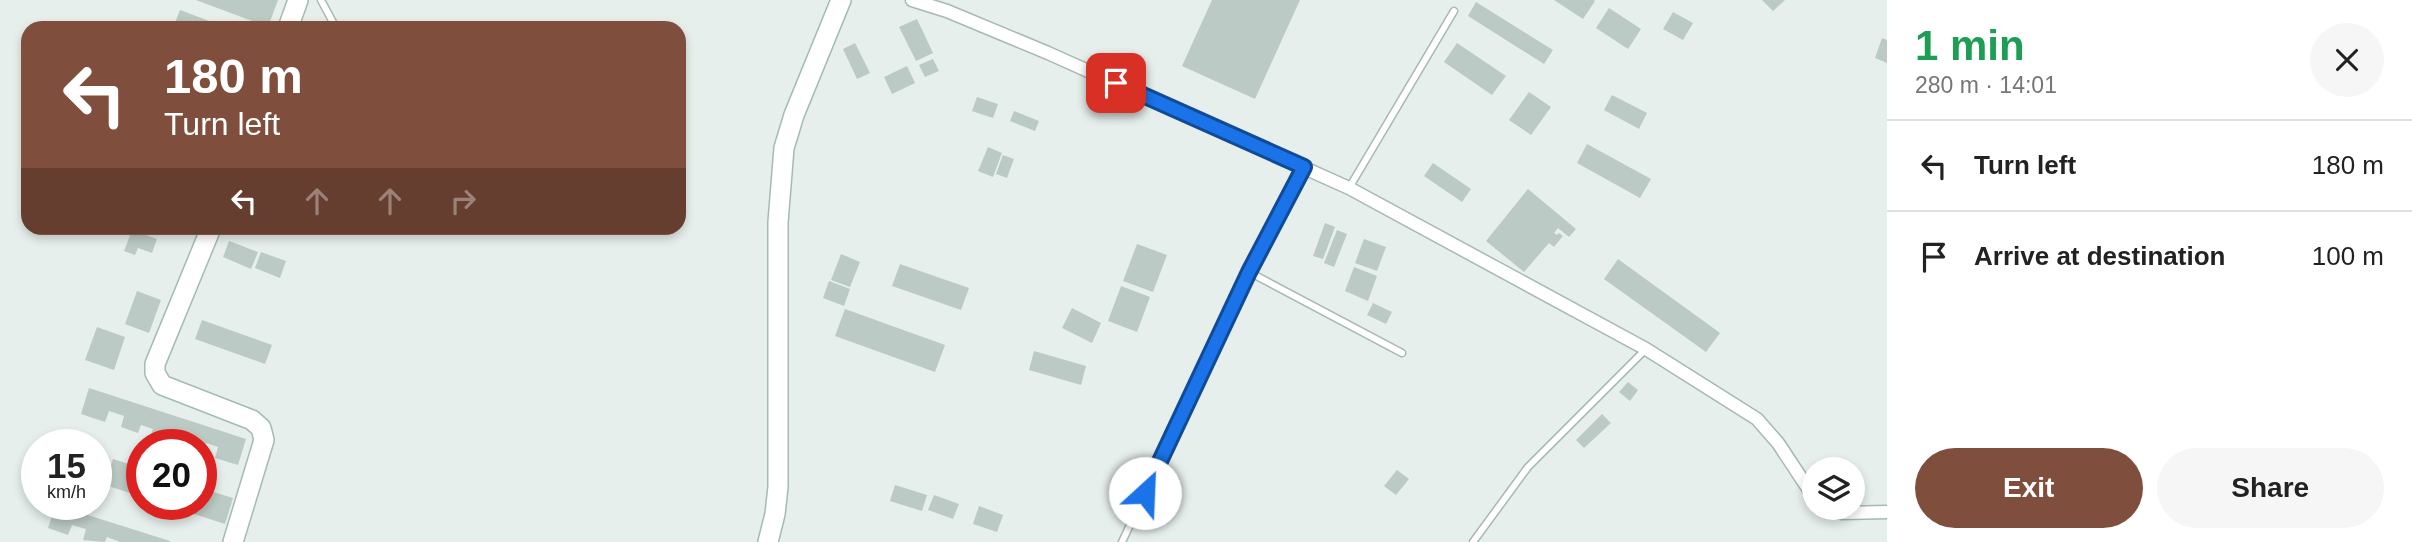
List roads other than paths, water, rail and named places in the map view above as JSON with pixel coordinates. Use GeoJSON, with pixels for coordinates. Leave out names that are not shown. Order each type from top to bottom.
{"type":"FeatureCollection","features":[{"type":"Feature","properties":{"kind":"main road"},"geometry":{"type":"LineString","coordinates":[[290,21],[298,0]]}},
{"type":"Feature","properties":{"kind":"main road"},"geometry":{"type":"LineString","coordinates":[[768,542],[778,488],[778,222],[784,148],[794,115],[841,0]]}},
{"type":"Feature","properties":{"kind":"main road"},"geometry":{"type":"LineString","coordinates":[[208,235],[155,364],[155,373],[162,385],[252,420],[261,428],[264,440],[233,542]]}},
{"type":"Feature","properties":{"kind":"street"},"geometry":{"type":"LineString","coordinates":[[912,0],[947,10],[1048,53],[1349,188],[1646,349],[1757,419],[1778,443],[1802,479]]}},
{"type":"Feature","properties":{"kind":"street"},"geometry":{"type":"LineString","coordinates":[[1865,512],[1887,512]]}},
{"type":"Feature","properties":{"kind":"lane"},"geometry":{"type":"LineString","coordinates":[[321,0],[332,21]]}},
{"type":"Feature","properties":{"kind":"lane"},"geometry":{"type":"LineString","coordinates":[[1349,188],[1454,10]]}},
{"type":"Feature","properties":{"kind":"lane"},"geometry":{"type":"LineString","coordinates":[[1122,542],[1249,272],[1304,167]]}},
{"type":"Feature","properties":{"kind":"lane"},"geometry":{"type":"LineString","coordinates":[[1249,272],[1402,353]]}},
{"type":"Feature","properties":{"kind":"lane"},"geometry":{"type":"LineString","coordinates":[[1473,542],[1528,467],[1646,349]]}}]}
